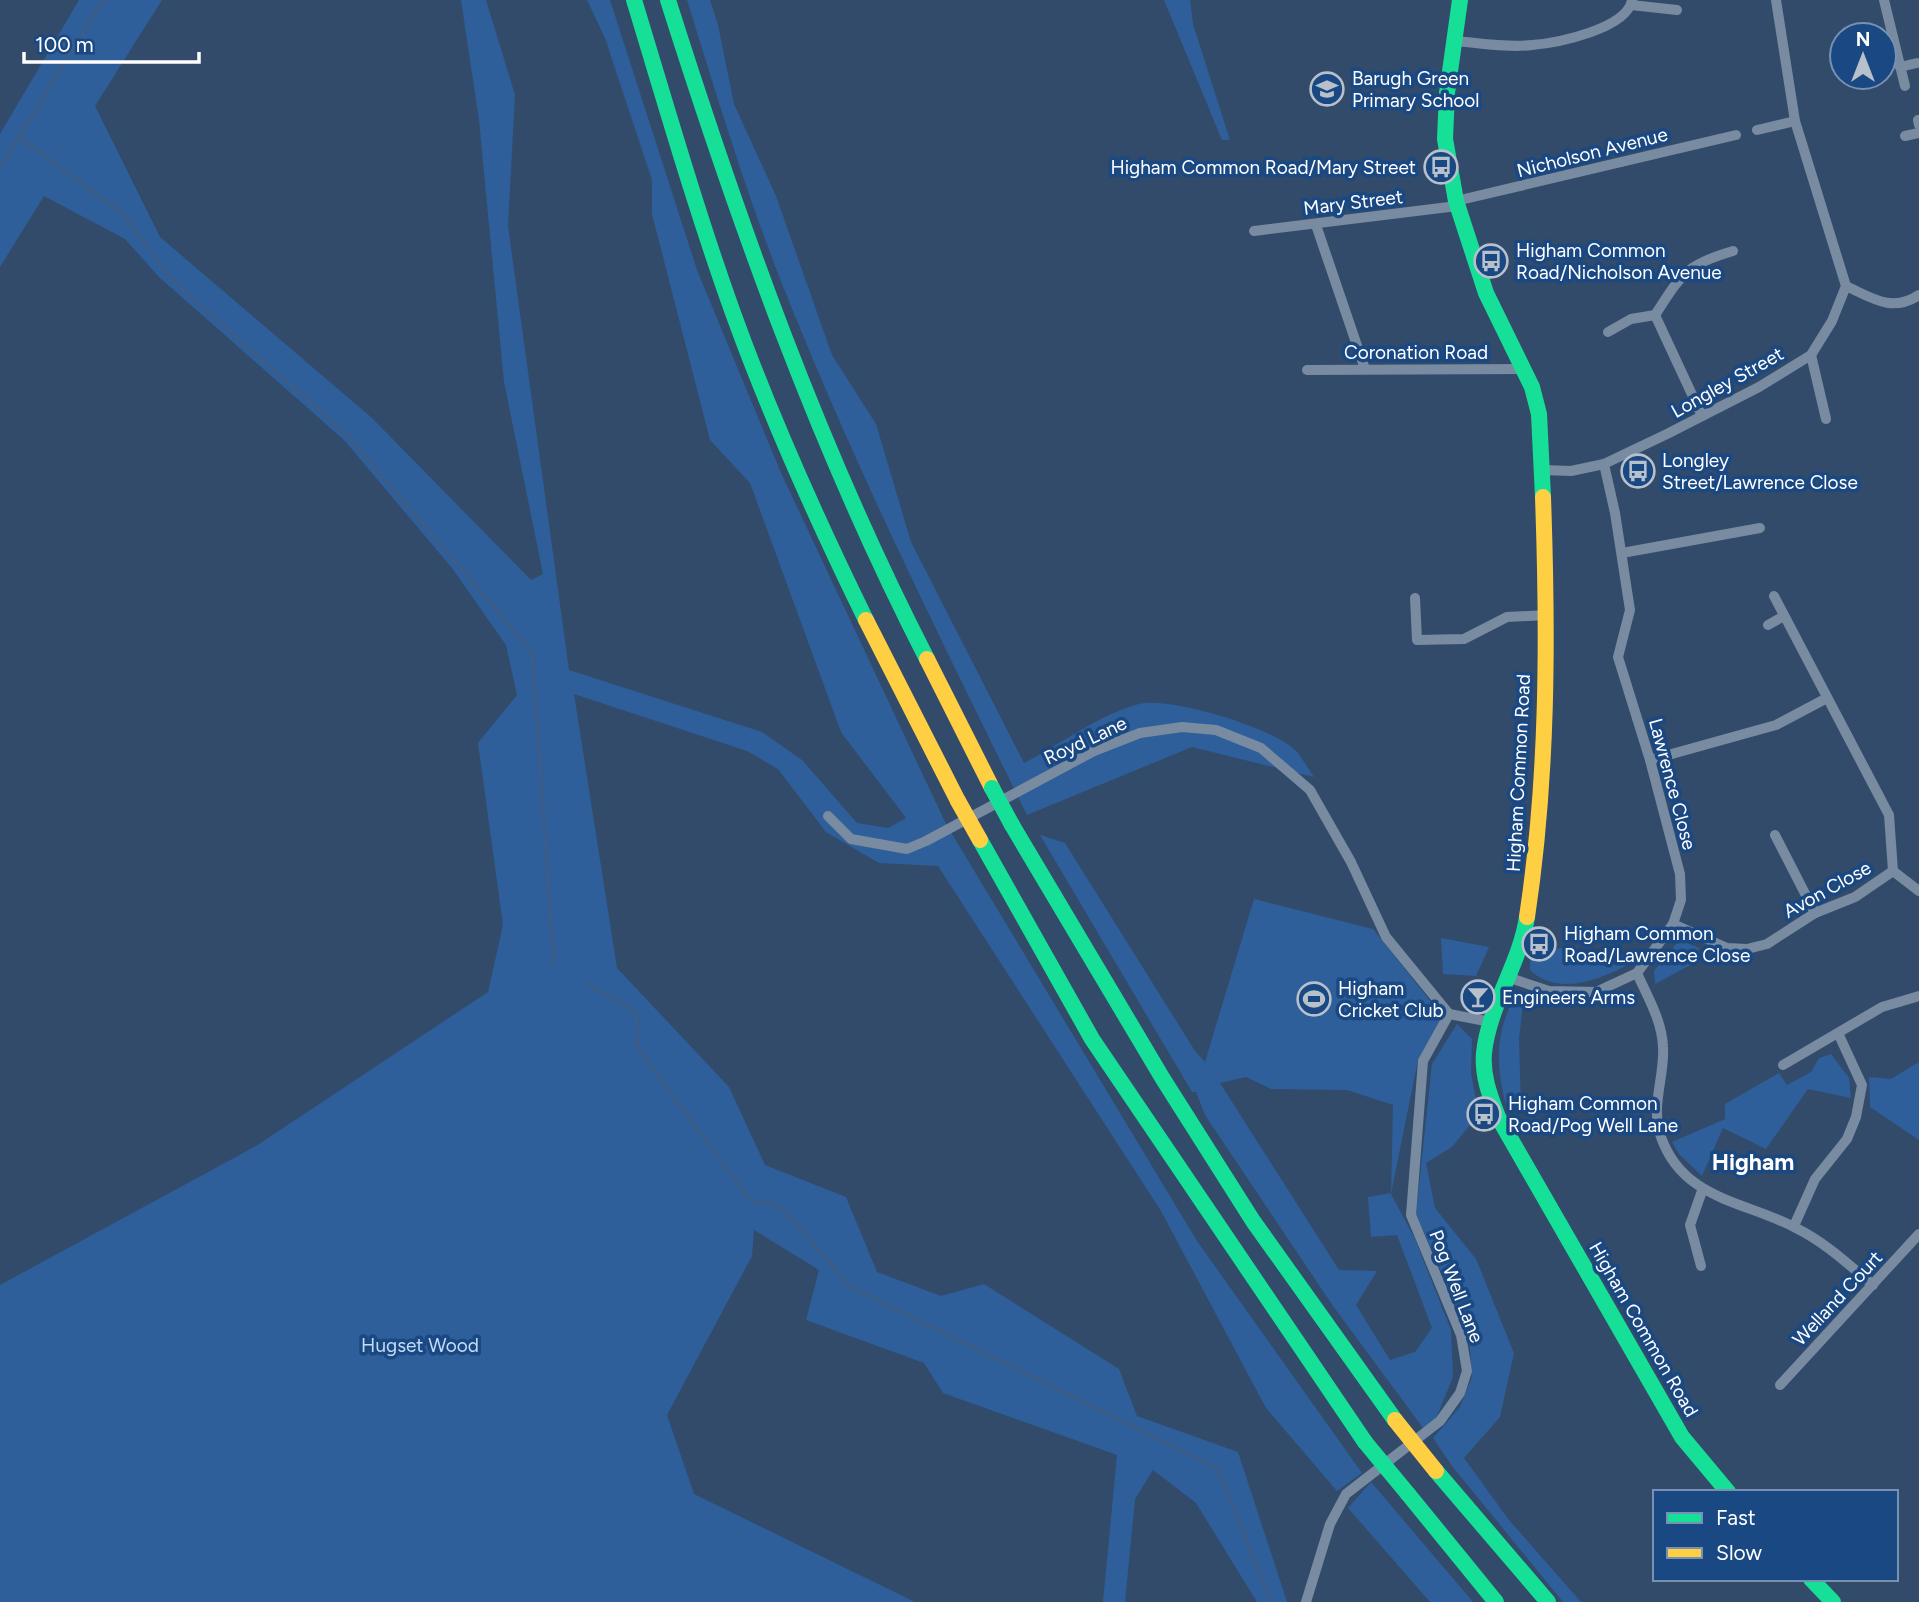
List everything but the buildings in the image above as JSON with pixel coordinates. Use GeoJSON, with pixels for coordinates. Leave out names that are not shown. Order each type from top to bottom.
{"type":"FeatureCollection","features":[{"type":"Feature","properties":{"kind":"main road"},"geometry":{"type":"LineString","coordinates":[[634,0],[717,263],[772,413],[902,695],[958,801],[1092,1039],[1365,1442],[1496,1602]]}},
{"type":"Feature","properties":{"kind":"main road"},"geometry":{"type":"LineString","coordinates":[[668,0],[700,104],[786,345],[883,568],[1012,825],[1163,1079],[1246,1210],[1395,1420],[1548,1602]]}},
{"type":"Feature","properties":{"kind":"main road","name":"Higham Common Road"},"geometry":{"type":"LineString","coordinates":[[1460,0],[1447,93],[1446,139],[1457,204],[1486,293],[1525,369],[1539,414],[1547,615],[1540,832],[1524,939],[1492,1021],[1484,1054],[1486,1084],[1498,1117],[1682,1437],[1726,1490]]}},
{"type":"Feature","properties":{"kind":"main road"},"geometry":{"type":"LineString","coordinates":[[1813,1581],[1833,1602]]}},
{"type":"Feature","properties":{"kind":"street"},"geometry":{"type":"LineString","coordinates":[[1776,0],[1796,121],[1846,286],[1883,303],[1898,306],[1919,295]]}},
{"type":"Feature","properties":{"kind":"street"},"geometry":{"type":"LineString","coordinates":[[1884,0],[1905,86]]}},
{"type":"Feature","properties":{"kind":"street"},"geometry":{"type":"LineString","coordinates":[[1455,41],[1532,45],[1611,25],[1631,2],[1677,10]]}},
{"type":"Feature","properties":{"kind":"street"},"geometry":{"type":"LineString","coordinates":[[1900,67],[1917,63]]}},
{"type":"Feature","properties":{"kind":"street"},"geometry":{"type":"LineString","coordinates":[[1757,130],[1796,121]]}},
{"type":"Feature","properties":{"kind":"street"},"geometry":{"type":"LineString","coordinates":[[1905,136],[1919,132]]}},
{"type":"Feature","properties":{"kind":"street","name":"Nicholson Avenue"},"geometry":{"type":"LineString","coordinates":[[1457,204],[1736,135]]}},
{"type":"Feature","properties":{"kind":"street","name":"Mary Street"},"geometry":{"type":"LineString","coordinates":[[1254,232],[1457,204]]}},
{"type":"Feature","properties":{"kind":"street"},"geometry":{"type":"LineString","coordinates":[[1316,225],[1365,369]]}},
{"type":"Feature","properties":{"kind":"street"},"geometry":{"type":"LineString","coordinates":[[1608,332],[1631,319],[1656,315],[1677,281],[1699,261],[1732,251]]}},
{"type":"Feature","properties":{"kind":"street","name":"Longley Street"},"geometry":{"type":"LineString","coordinates":[[1542,470],[1571,471],[1604,464],[1702,416],[1811,355],[1832,321],[1846,286]]}},
{"type":"Feature","properties":{"kind":"street"},"geometry":{"type":"LineString","coordinates":[[1656,315],[1702,416]]}},
{"type":"Feature","properties":{"kind":"street"},"geometry":{"type":"LineString","coordinates":[[1811,355],[1826,419]]}},
{"type":"Feature","properties":{"kind":"street","name":"Coronation Road"},"geometry":{"type":"LineString","coordinates":[[1307,370],[1525,369]]}},
{"type":"Feature","properties":{"kind":"street","name":"Lawrence Close"},"geometry":{"type":"LineString","coordinates":[[1510,978],[1549,991],[1596,992],[1637,972],[1674,924],[1681,900],[1680,874],[1650,760],[1618,657],[1630,610],[1622,553],[1604,464]]}},
{"type":"Feature","properties":{"kind":"street"},"geometry":{"type":"LineString","coordinates":[[1622,553],[1760,528]]}},
{"type":"Feature","properties":{"kind":"street","name":"Avon Close"},"geometry":{"type":"LineString","coordinates":[[1674,924],[1727,948],[1747,949],[1767,944],[1815,913],[1855,897],[1894,871],[1889,816],[1774,596]]}},
{"type":"Feature","properties":{"kind":"street"},"geometry":{"type":"LineString","coordinates":[[1415,598],[1417,640],[1464,639],[1507,617],[1547,615]]}},
{"type":"Feature","properties":{"kind":"street"},"geometry":{"type":"LineString","coordinates":[[1768,625],[1784,616]]}},
{"type":"Feature","properties":{"kind":"street"},"geometry":{"type":"LineString","coordinates":[[1650,760],[1776,725],[1827,698]]}},
{"type":"Feature","properties":{"kind":"street","name":"Royd Lane"},"geometry":{"type":"LineString","coordinates":[[828,816],[851,839],[907,849],[1094,751],[1140,733],[1182,727],[1216,730],[1261,748],[1310,790],[1351,862],[1387,937],[1449,1014]]}},
{"type":"Feature","properties":{"kind":"street"},"geometry":{"type":"LineString","coordinates":[[1775,835],[1815,913]]}},
{"type":"Feature","properties":{"kind":"street"},"geometry":{"type":"LineString","coordinates":[[1894,871],[1919,891]]}},
{"type":"Feature","properties":{"kind":"street"},"geometry":{"type":"LineString","coordinates":[[1637,972],[1660,1024],[1664,1049],[1656,1102],[1660,1136],[1676,1167],[1702,1191],[1794,1226],[1829,1246],[1873,1285]]}},
{"type":"Feature","properties":{"kind":"street"},"geometry":{"type":"LineString","coordinates":[[1783,1065],[1882,1007],[1919,996]]}},
{"type":"Feature","properties":{"kind":"street"},"geometry":{"type":"LineString","coordinates":[[1449,1014],[1475,1021],[1492,1021]]}},
{"type":"Feature","properties":{"kind":"street","name":"Pog Well Lane"},"geometry":{"type":"LineString","coordinates":[[1306,1602],[1331,1524],[1346,1494],[1440,1421],[1460,1393],[1467,1371],[1461,1335],[1411,1215],[1423,1062],[1449,1014]]}},
{"type":"Feature","properties":{"kind":"street"},"geometry":{"type":"LineString","coordinates":[[1794,1226],[1815,1179],[1847,1139],[1856,1117],[1862,1085],[1838,1033]]}},
{"type":"Feature","properties":{"kind":"street"},"geometry":{"type":"LineString","coordinates":[[1701,1266],[1690,1224],[1702,1191]]}},
{"type":"Feature","properties":{"kind":"street","name":"Welland Court"},"geometry":{"type":"LineString","coordinates":[[1780,1385],[1919,1234]]}},
{"type":"Feature","properties":{"kind":"green space","name":"Hugset Wood"},"geometry":{"type":"Polygon","coordinates":[[[79,0],[162,0],[95,106],[160,237],[372,418],[531,580],[543,574],[504,382],[479,120],[461,0],[486,0],[515,95],[508,226],[569,670],[762,732],[802,760],[857,823],[888,828],[906,818],[841,732],[750,483],[710,440],[652,214],[652,180],[605,38],[587,0],[610,0],[697,270],[781,473],[946,824],[1197,1241],[1362,1473],[1337,1491],[1266,1408],[1161,1211],[938,866],[879,863],[826,832],[778,769],[747,751],[574,694],[617,968],[729,1087],[765,1165],[846,1197],[877,1272],[941,1296],[984,1284],[1119,1369],[1137,1416],[1238,1452],[1287,1602],[1257,1602],[1196,1503],[1153,1470],[1135,1499],[1125,1602],[1103,1602],[1117,1455],[943,1393],[924,1363],[806,1320],[819,1270],[754,1230],[752,1256],[667,1415],[694,1494],[915,1602],[0,1602],[0,1285],[256,1146],[488,992],[503,925],[478,743],[517,695],[506,645],[452,568],[344,440],[159,277],[125,239],[44,196],[0,267],[0,134],[79,0]]]}},
{"type":"Feature","properties":{"kind":"green space"},"geometry":{"type":"Polygon","coordinates":[[[687,0],[710,0],[718,25],[734,104],[776,196],[832,355],[876,424],[911,542],[1024,763],[1109,715],[1139,704],[1153,703],[1196,709],[1266,732],[1295,750],[1314,777],[1192,747],[1027,815],[906,567],[821,379],[779,277],[751,199],[687,0]]]}},
{"type":"Feature","properties":{"kind":"green space"},"geometry":{"type":"Polygon","coordinates":[[[1164,0],[1190,0],[1193,24],[1230,140],[1222,140],[1164,0]]]}},
{"type":"Feature","properties":{"kind":"green space"},"geometry":{"type":"Polygon","coordinates":[[[1040,835],[1065,843],[1195,1051],[1205,1062],[1254,899],[1373,929],[1442,1016],[1418,1060],[1391,1194],[1415,1239],[1451,1330],[1453,1377],[1437,1416],[1426,1432],[1333,1306],[1205,1115],[1196,1092],[1192,1092],[1040,835]],[[1246,1077],[1220,1083],[1339,1270],[1377,1271],[1356,1305],[1390,1360],[1415,1352],[1432,1328],[1397,1235],[1371,1237],[1368,1197],[1391,1193],[1393,1105],[1347,1090],[1271,1089],[1246,1077]]]}},
{"type":"Feature","properties":{"kind":"green space"},"geometry":{"type":"Polygon","coordinates":[[[1441,938],[1489,947],[1476,976],[1443,974],[1441,938]]]}},
{"type":"Feature","properties":{"kind":"green space"},"geometry":{"type":"Polygon","coordinates":[[[1684,942],[1699,948],[1694,963],[1655,984],[1654,971],[1677,943],[1684,942]]]}},
{"type":"Feature","properties":{"kind":"green space"},"geometry":{"type":"Polygon","coordinates":[[[1577,946],[1579,954],[1612,949],[1634,961],[1596,979],[1568,984],[1554,983],[1530,970],[1530,952],[1577,946]]]}},
{"type":"Feature","properties":{"kind":"green space"},"geometry":{"type":"Polygon","coordinates":[[[1524,996],[1519,1039],[1521,1106],[1507,1109],[1499,1066],[1500,1039],[1514,997],[1524,996]]]}},
{"type":"Feature","properties":{"kind":"green space"},"geometry":{"type":"Polygon","coordinates":[[[1457,1024],[1472,1039],[1471,1074],[1479,1114],[1452,1147],[1426,1163],[1435,1208],[1476,1259],[1514,1353],[1500,1417],[1464,1458],[1509,1520],[1581,1602],[1563,1602],[1452,1466],[1433,1438],[1460,1407],[1472,1377],[1469,1336],[1416,1214],[1432,1064],[1457,1024]]]}},
{"type":"Feature","properties":{"kind":"green space"},"geometry":{"type":"Polygon","coordinates":[[[1831,1054],[1849,1078],[1851,1098],[1808,1089],[1766,1149],[1723,1128],[1702,1176],[1679,1154],[1672,1142],[1725,1119],[1725,1104],[1779,1073],[1787,1085],[1811,1072],[1819,1058],[1831,1054]]]}},
{"type":"Feature","properties":{"kind":"green space"},"geometry":{"type":"Polygon","coordinates":[[[1919,1062],[1919,1140],[1870,1107],[1869,1077],[1891,1079],[1919,1062]]]}},
{"type":"Feature","properties":{"kind":"green space"},"geometry":{"type":"Polygon","coordinates":[[[1371,1482],[1473,1602],[1430,1602],[1348,1508],[1371,1482]]]}},
{"type":"Feature","properties":{"kind":"waterway"},"geometry":{"type":"LineString","coordinates":[[0,168],[103,0]]}},
{"type":"Feature","properties":{"kind":"waterway"},"geometry":{"type":"LineString","coordinates":[[19,137],[123,214],[173,281],[346,434],[532,652],[554,965]]}},
{"type":"Feature","properties":{"kind":"waterway"},"geometry":{"type":"LineString","coordinates":[[588,985],[636,1012],[638,1049],[750,1200],[779,1205],[851,1287],[1218,1469],[1271,1602]]}},
{"type":"Feature","properties":{"kind":"traffic: fast"},"geometry":{"type":"LineString","coordinates":[[634,0],[706,235],[733,313],[795,468],[866,620]]}},
{"type":"Feature","properties":{"kind":"traffic: fast"},"geometry":{"type":"LineString","coordinates":[[668,0],[723,168],[816,417],[888,580],[927,659]]}},
{"type":"Feature","properties":{"kind":"traffic: fast"},"geometry":{"type":"LineString","coordinates":[[1460,0],[1447,93],[1445,139],[1456,201],[1486,293],[1532,387],[1539,414],[1543,497]]}},
{"type":"Feature","properties":{"kind":"traffic: fast"},"geometry":{"type":"LineString","coordinates":[[992,788],[1012,825]]}},
{"type":"Feature","properties":{"kind":"traffic: fast"},"geometry":{"type":"LineString","coordinates":[[1012,825],[1163,1079],[1253,1221],[1395,1420]]}},
{"type":"Feature","properties":{"kind":"traffic: fast"},"geometry":{"type":"LineString","coordinates":[[980,840],[1092,1039],[1365,1442]]}},
{"type":"Feature","properties":{"kind":"traffic: fast"},"geometry":{"type":"LineString","coordinates":[[1527,917],[1518,951],[1487,1035],[1484,1070],[1492,1101],[1498,1117],[1682,1437],[1726,1490]]}},
{"type":"Feature","properties":{"kind":"traffic: fast"},"geometry":{"type":"LineString","coordinates":[[1365,1442],[1408,1494]]}},
{"type":"Feature","properties":{"kind":"traffic: fast"},"geometry":{"type":"LineString","coordinates":[[1436,1471],[1548,1602]]}},
{"type":"Feature","properties":{"kind":"traffic: fast"},"geometry":{"type":"LineString","coordinates":[[1408,1494],[1496,1602]]}},
{"type":"Feature","properties":{"kind":"traffic: fast"},"geometry":{"type":"LineString","coordinates":[[1813,1581],[1833,1602]]}},
{"type":"Feature","properties":{"kind":"traffic: slow"},"geometry":{"type":"LineString","coordinates":[[1527,917],[1539,813],[1545,708],[1543,497]]}},
{"type":"Feature","properties":{"kind":"traffic: slow"},"geometry":{"type":"LineString","coordinates":[[866,620],[958,801]]}},
{"type":"Feature","properties":{"kind":"traffic: slow"},"geometry":{"type":"LineString","coordinates":[[927,659],[992,788]]}},
{"type":"Feature","properties":{"kind":"traffic: slow"},"geometry":{"type":"LineString","coordinates":[[958,801],[980,840]]}},
{"type":"Feature","properties":{"kind":"traffic: slow"},"geometry":{"type":"LineString","coordinates":[[1395,1420],[1436,1471]]}},
{"type":"Feature","properties":{"kind":"place","name":"Barugh Green Primary School"},"geometry":{"type":"Point","coordinates":[1327,89]}},
{"type":"Feature","properties":{"kind":"place","name":"Higham Common Road/Mary Street"},"geometry":{"type":"Point","coordinates":[1441,167]}},
{"type":"Feature","properties":{"kind":"place","name":"Higham Common Road/Nicholson Avenue"},"geometry":{"type":"Point","coordinates":[1491,261]}},
{"type":"Feature","properties":{"kind":"place","name":"Longley Street/Lawrence Close"},"geometry":{"type":"Point","coordinates":[1638,471]}},
{"type":"Feature","properties":{"kind":"place","name":"Higham Common Road/Lawrence Close"},"geometry":{"type":"Point","coordinates":[1539,944]}},
{"type":"Feature","properties":{"kind":"place","name":"Engineers Arms"},"geometry":{"type":"Point","coordinates":[1478,997]}},
{"type":"Feature","properties":{"kind":"place","name":"Higham Cricket Club"},"geometry":{"type":"Point","coordinates":[1314,999]}},
{"type":"Feature","properties":{"kind":"place","name":"Higham Common Road/Pog Well Lane"},"geometry":{"type":"Point","coordinates":[1484,1114]}},
{"type":"Feature","properties":{"kind":"district","name":"Higham"},"geometry":{"type":"Point","coordinates":[1753,1162]}}]}
